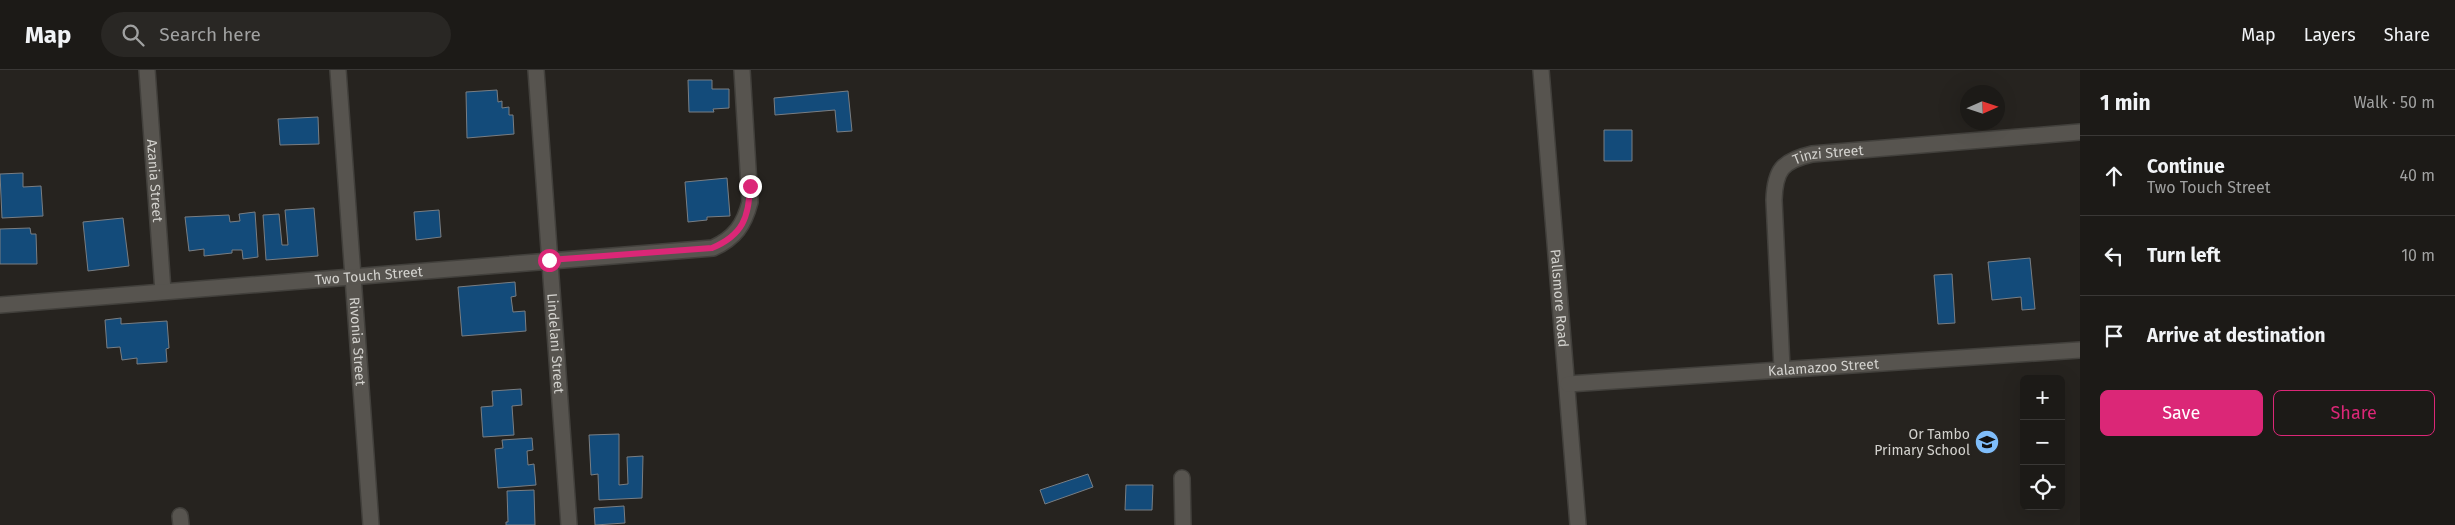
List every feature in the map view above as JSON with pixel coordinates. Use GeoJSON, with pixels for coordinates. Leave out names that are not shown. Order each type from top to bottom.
{"type":"FeatureCollection","features":[{"type":"Feature","properties":{"kind":"street","name":"Azania Street"},"geometry":{"type":"LineString","coordinates":[[147,70],[163,291]]}},
{"type":"Feature","properties":{"kind":"street","name":"Rivonia Street"},"geometry":{"type":"LineString","coordinates":[[338,70],[371,525]]}},
{"type":"Feature","properties":{"kind":"street","name":"Lindelani Street"},"geometry":{"type":"LineString","coordinates":[[536,70],[570,525]]}},
{"type":"Feature","properties":{"kind":"street","name":"Two Touch Street"},"geometry":{"type":"LineString","coordinates":[[0,305],[352,275],[712,248],[734,236],[746,216],[750,194],[742,70]]}},
{"type":"Feature","properties":{"kind":"street","name":"Pallsmore Road"},"geometry":{"type":"LineString","coordinates":[[1541,70],[1578,525]]}},
{"type":"Feature","properties":{"kind":"street","name":"Tinzi Street"},"geometry":{"type":"LineString","coordinates":[[1782,368],[1774,200],[1775,183],[1782,167],[1794,158],[1812,154],[2080,132]]}},
{"type":"Feature","properties":{"kind":"street","name":"Kalamazoo Street"},"geometry":{"type":"LineString","coordinates":[[1568,384],[1782,368],[2080,350]]}},
{"type":"Feature","properties":{"kind":"street"},"geometry":{"type":"LineString","coordinates":[[1182,478],[1183,525]]}},
{"type":"Feature","properties":{"kind":"building"},"geometry":{"type":"Polygon","coordinates":[[[688,80],[712,80],[712,89],[729,89],[729,108],[713,109],[714,112],[689,112],[688,80]]]}},
{"type":"Feature","properties":{"kind":"building"},"geometry":{"type":"Polygon","coordinates":[[[497,90],[498,102],[502,101],[502,108],[509,107],[509,115],[513,115],[514,134],[467,138],[466,92],[497,90]]]}},
{"type":"Feature","properties":{"kind":"building"},"geometry":{"type":"Polygon","coordinates":[[[848,91],[852,131],[837,132],[835,110],[775,115],[774,98],[848,91]]]}},
{"type":"Feature","properties":{"kind":"building"},"geometry":{"type":"Polygon","coordinates":[[[318,117],[319,144],[280,145],[278,119],[318,117]]]}},
{"type":"Feature","properties":{"kind":"building"},"geometry":{"type":"Polygon","coordinates":[[[1604,130],[1632,130],[1632,161],[1604,161],[1604,130]]]}},
{"type":"Feature","properties":{"kind":"building"},"geometry":{"type":"Polygon","coordinates":[[[23,173],[23,187],[41,186],[43,216],[2,218],[0,174],[23,173]]]}},
{"type":"Feature","properties":{"kind":"building"},"geometry":{"type":"Polygon","coordinates":[[[727,178],[730,216],[707,217],[707,220],[688,222],[685,182],[727,178]]]}},
{"type":"Feature","properties":{"kind":"building"},"geometry":{"type":"Polygon","coordinates":[[[314,208],[318,256],[266,260],[263,215],[279,214],[282,245],[288,245],[285,210],[314,208]]]}},
{"type":"Feature","properties":{"kind":"building"},"geometry":{"type":"Polygon","coordinates":[[[439,210],[441,237],[416,240],[414,212],[439,210]]]}},
{"type":"Feature","properties":{"kind":"building"},"geometry":{"type":"Polygon","coordinates":[[[255,212],[258,257],[243,259],[242,250],[232,250],[232,253],[204,256],[204,249],[189,251],[185,217],[229,215],[230,222],[240,221],[239,214],[255,212]]]}},
{"type":"Feature","properties":{"kind":"building"},"geometry":{"type":"Polygon","coordinates":[[[123,218],[129,266],[88,271],[83,222],[123,218]]]}},
{"type":"Feature","properties":{"kind":"building"},"geometry":{"type":"Polygon","coordinates":[[[30,228],[31,234],[36,234],[37,264],[0,264],[0,229],[30,228]]]}},
{"type":"Feature","properties":{"kind":"building"},"geometry":{"type":"Polygon","coordinates":[[[2030,258],[2035,309],[2022,310],[2021,297],[1992,300],[1988,262],[2030,258]]]}},
{"type":"Feature","properties":{"kind":"building"},"geometry":{"type":"Polygon","coordinates":[[[1952,274],[1955,323],[1938,324],[1934,275],[1952,274]]]}},
{"type":"Feature","properties":{"kind":"building"},"geometry":{"type":"Polygon","coordinates":[[[515,282],[516,296],[511,297],[513,312],[525,311],[526,331],[462,336],[458,287],[515,282]]]}},
{"type":"Feature","properties":{"kind":"building"},"geometry":{"type":"Polygon","coordinates":[[[121,318],[121,324],[167,321],[169,348],[166,349],[167,362],[137,364],[137,358],[122,360],[120,347],[107,348],[105,320],[121,318]]]}},
{"type":"Feature","properties":{"kind":"building"},"geometry":{"type":"Polygon","coordinates":[[[521,389],[522,405],[512,406],[514,435],[483,437],[481,407],[493,406],[492,391],[521,389]]]}},
{"type":"Feature","properties":{"kind":"building"},"geometry":{"type":"Polygon","coordinates":[[[619,434],[619,485],[628,484],[627,457],[643,456],[642,498],[599,500],[598,474],[591,475],[589,435],[619,434]]]}},
{"type":"Feature","properties":{"kind":"building"},"geometry":{"type":"Polygon","coordinates":[[[532,438],[533,450],[527,451],[528,465],[534,464],[536,485],[498,488],[495,449],[503,448],[502,440],[532,438]]]}},
{"type":"Feature","properties":{"kind":"building"},"geometry":{"type":"Polygon","coordinates":[[[1088,474],[1093,487],[1045,504],[1040,490],[1088,474]]]}},
{"type":"Feature","properties":{"kind":"building"},"geometry":{"type":"Polygon","coordinates":[[[1126,485],[1153,485],[1152,510],[1125,510],[1126,485]]]}},
{"type":"Feature","properties":{"kind":"building"},"geometry":{"type":"Polygon","coordinates":[[[534,490],[535,525],[506,525],[506,522],[508,522],[507,491],[534,490]]]}},
{"type":"Feature","properties":{"kind":"building"},"geometry":{"type":"Polygon","coordinates":[[[624,506],[625,523],[595,525],[594,508],[624,506]]]}},
{"type":"Feature","properties":{"kind":"place","name":"Or Tambo Primary School"},"geometry":{"type":"Point","coordinates":[1987,442]}},
{"type":"Feature","properties":{"kind":"route"},"geometry":{"type":"LineString","coordinates":[[549,260],[712,248],[734,236],[740,228],[750,202],[750,186]]}}]}
